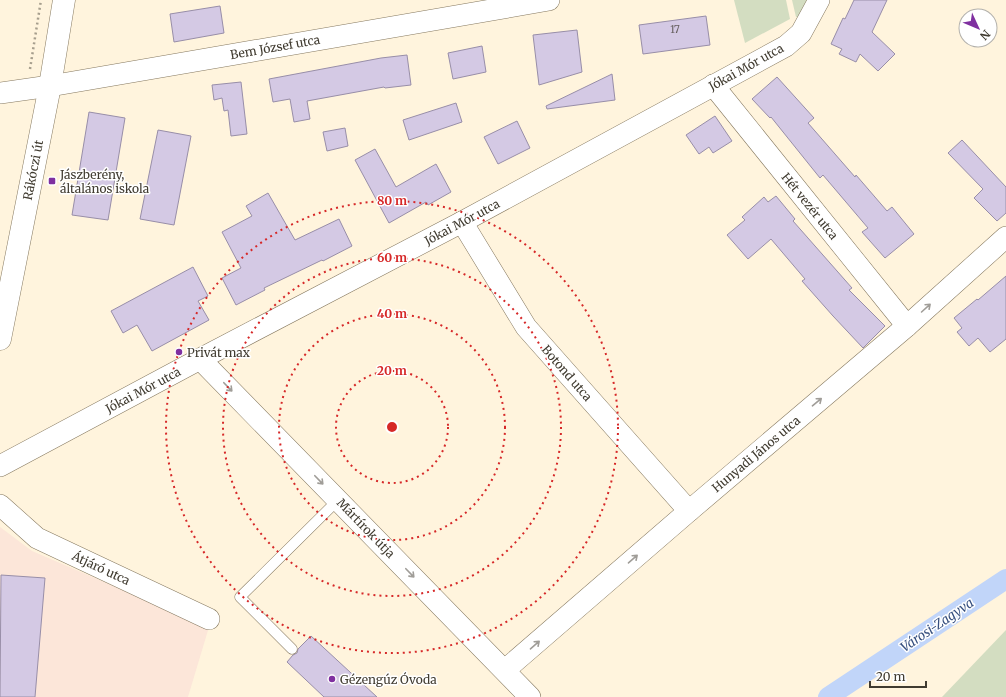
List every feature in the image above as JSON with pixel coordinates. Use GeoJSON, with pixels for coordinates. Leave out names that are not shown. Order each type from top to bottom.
{"type":"FeatureCollection","features":[{"type":"Feature","properties":{"kind":"street","name":"Rákóczi út"},"geometry":{"type":"LineString","coordinates":[[0,339],[50,86],[64,0]]}},
{"type":"Feature","properties":{"kind":"street","name":"Bem József utca"},"geometry":{"type":"LineString","coordinates":[[0,93],[50,86],[542,0]]}},
{"type":"Feature","properties":{"kind":"street","name":"Jókai Mór utca"},"geometry":{"type":"LineString","coordinates":[[0,466],[200,359],[462,222],[786,46],[800,33],[820,0]]}},
{"type":"Feature","properties":{"kind":"street","name":"Hét vezér utca"},"geometry":{"type":"LineString","coordinates":[[713,85],[907,326]]}},
{"type":"Feature","properties":{"kind":"street","name":"Botond utca"},"geometry":{"type":"LineString","coordinates":[[462,222],[526,327],[689,511]]}},
{"type":"Feature","properties":{"kind":"street","name":"Hunyadi János utca"},"geometry":{"type":"LineString","coordinates":[[505,670],[907,326],[1006,236]]}},
{"type":"Feature","properties":{"kind":"street","name":"Mártírok útja"},"geometry":{"type":"LineString","coordinates":[[200,359],[530,697]]}},
{"type":"Feature","properties":{"kind":"street","name":"Átjáró utca"},"geometry":{"type":"LineString","coordinates":[[0,505],[37,538],[209,619]]}},
{"type":"Feature","properties":{"kind":"lane"},"geometry":{"type":"LineString","coordinates":[[292,649],[240,596],[338,500]]}},
{"type":"Feature","properties":{"kind":"path"},"geometry":{"type":"LineString","coordinates":[[27,89],[41,0]]}},
{"type":"Feature","properties":{"kind":"shaded area"},"geometry":{"type":"Polygon","coordinates":[[[0,527],[32,551],[209,627],[188,697],[0,697],[0,527]]]}},
{"type":"Feature","properties":{"kind":"green space"},"geometry":{"type":"Polygon","coordinates":[[[734,0],[786,0],[790,19],[745,43],[734,0]]]}},
{"type":"Feature","properties":{"kind":"green space"},"geometry":{"type":"Polygon","coordinates":[[[792,0],[814,0],[805,15],[796,17],[792,0]]]}},
{"type":"Feature","properties":{"kind":"green space"},"geometry":{"type":"Polygon","coordinates":[[[1006,630],[1006,697],[942,697],[1006,630]]]}},
{"type":"Feature","properties":{"kind":"building"},"geometry":{"type":"Polygon","coordinates":[[[854,0],[887,0],[872,32],[895,54],[878,71],[860,54],[856,62],[839,54],[842,49],[831,44],[843,18],[845,19],[854,0]]]}},
{"type":"Feature","properties":{"kind":"building"},"geometry":{"type":"Polygon","coordinates":[[[220,6],[224,33],[174,42],[170,14],[220,6]]]}},
{"type":"Feature","properties":{"kind":"building"},"geometry":{"type":"Polygon","coordinates":[[[706,16],[710,45],[643,54],[639,25],[706,16]]]}},
{"type":"Feature","properties":{"kind":"building"},"geometry":{"type":"Polygon","coordinates":[[[577,30],[582,72],[539,85],[533,35],[577,30]]]}},
{"type":"Feature","properties":{"kind":"building"},"geometry":{"type":"Polygon","coordinates":[[[482,46],[486,72],[453,79],[448,53],[482,46]]]}},
{"type":"Feature","properties":{"kind":"building"},"geometry":{"type":"Polygon","coordinates":[[[407,55],[411,85],[384,87],[307,101],[310,119],[294,122],[290,99],[273,102],[269,79],[381,58],[407,55]]]}},
{"type":"Feature","properties":{"kind":"building"},"geometry":{"type":"Polygon","coordinates":[[[612,74],[615,100],[547,109],[546,106],[612,74]]]}},
{"type":"Feature","properties":{"kind":"building"},"geometry":{"type":"Polygon","coordinates":[[[777,77],[814,118],[808,123],[855,177],[856,175],[887,211],[892,207],[914,234],[885,258],[862,232],[868,228],[823,175],[820,178],[771,117],[770,118],[752,99],[777,77]]]}},
{"type":"Feature","properties":{"kind":"building"},"geometry":{"type":"Polygon","coordinates":[[[241,82],[247,134],[231,136],[228,110],[224,111],[222,98],[214,100],[212,85],[241,82]]]}},
{"type":"Feature","properties":{"kind":"building"},"geometry":{"type":"Polygon","coordinates":[[[456,103],[462,122],[409,140],[403,120],[456,103]]]}},
{"type":"Feature","properties":{"kind":"building"},"geometry":{"type":"Polygon","coordinates":[[[89,112],[125,118],[108,220],[72,215],[89,112]]]}},
{"type":"Feature","properties":{"kind":"building"},"geometry":{"type":"Polygon","coordinates":[[[715,116],[732,141],[713,153],[709,147],[699,154],[686,135],[715,116]]]}},
{"type":"Feature","properties":{"kind":"building"},"geometry":{"type":"Polygon","coordinates":[[[517,121],[530,148],[498,164],[484,137],[517,121]]]}},
{"type":"Feature","properties":{"kind":"building"},"geometry":{"type":"Polygon","coordinates":[[[345,128],[348,146],[327,151],[323,132],[345,128]]]}},
{"type":"Feature","properties":{"kind":"building"},"geometry":{"type":"Polygon","coordinates":[[[158,130],[191,136],[174,225],[140,219],[158,130]]]}},
{"type":"Feature","properties":{"kind":"building"},"geometry":{"type":"Polygon","coordinates":[[[962,140],[1006,187],[1006,213],[997,221],[974,198],[983,189],[948,153],[962,140]]]}},
{"type":"Feature","properties":{"kind":"building"},"geometry":{"type":"Polygon","coordinates":[[[375,149],[396,187],[436,164],[451,192],[428,205],[426,202],[389,223],[355,160],[375,149]]]}},
{"type":"Feature","properties":{"kind":"building"},"geometry":{"type":"Polygon","coordinates":[[[268,193],[295,240],[339,219],[352,246],[264,288],[265,290],[236,305],[222,278],[241,268],[222,232],[252,216],[246,206],[268,193]]]}},
{"type":"Feature","properties":{"kind":"building"},"geometry":{"type":"Polygon","coordinates":[[[776,196],[795,219],[793,221],[852,288],[849,290],[885,326],[863,348],[802,281],[805,279],[771,239],[748,259],[727,235],[745,220],[742,217],[764,197],[768,202],[776,196]]]}},
{"type":"Feature","properties":{"kind":"building"},"geometry":{"type":"Polygon","coordinates":[[[193,267],[208,296],[198,301],[209,320],[152,351],[137,325],[123,333],[111,311],[193,267]]]}},
{"type":"Feature","properties":{"kind":"building"},"geometry":{"type":"Polygon","coordinates":[[[1006,276],[1006,339],[990,352],[978,338],[969,346],[957,332],[962,328],[954,318],[1006,276]]]}},
{"type":"Feature","properties":{"kind":"building"},"geometry":{"type":"Polygon","coordinates":[[[1,575],[45,578],[35,697],[0,697],[1,575]]]}},
{"type":"Feature","properties":{"kind":"building","name":"Gézengúz Óvoda"},"geometry":{"type":"Polygon","coordinates":[[[311,636],[377,697],[324,697],[287,662],[297,653],[298,649],[311,636]]]}},
{"type":"Feature","properties":{"kind":"waterway","name":"Városi-Zagyva"},"geometry":{"type":"LineString","coordinates":[[828,697],[1006,579]]}},
{"type":"Feature","properties":{"kind":"place","name":"Jászberény, általános iskola"},"geometry":{"type":"Point","coordinates":[52,181]}},
{"type":"Feature","properties":{"kind":"place","name":"Privát max"},"geometry":{"type":"Point","coordinates":[179,352]}},
{"type":"Feature","properties":{"kind":"place","name":"Gézengúz Óvoda"},"geometry":{"type":"Point","coordinates":[332,679]}}]}
